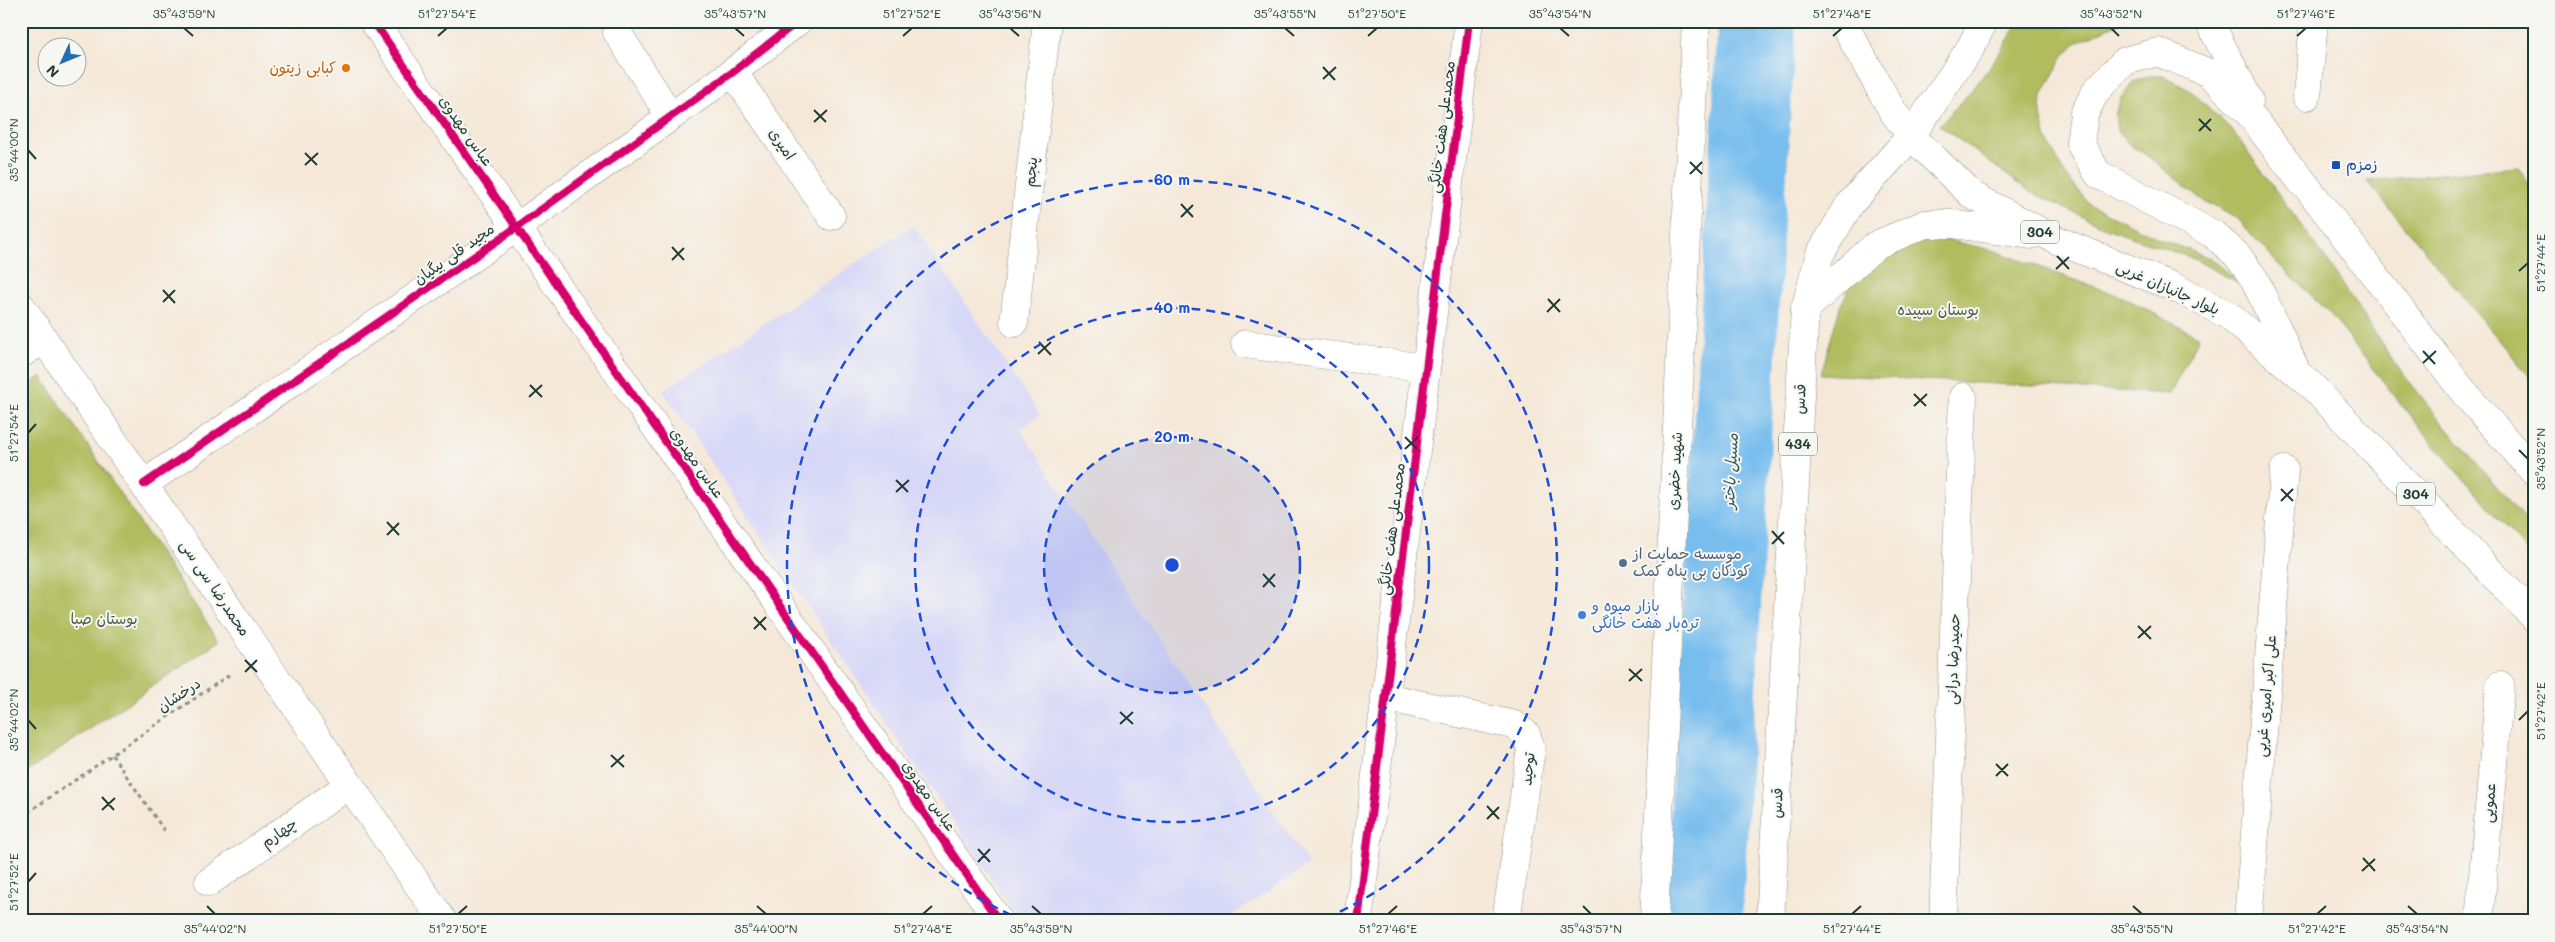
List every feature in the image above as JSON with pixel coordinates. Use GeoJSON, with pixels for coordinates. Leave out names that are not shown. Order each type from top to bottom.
{"type":"FeatureCollection","features":[{"type":"Feature","properties":{"kind":"street","name":"عباس مهدوی"},"geometry":{"type":"LineString","coordinates":[[373,21],[999,921]]}},
{"type":"Feature","properties":{"kind":"street","name":"مجید قلی بیگیان"},"geometry":{"type":"LineString","coordinates":[[144,484],[517,227],[733,72],[798,21]]}},
{"type":"Feature","properties":{"kind":"street","name":"پنجم"},"geometry":{"type":"LineString","coordinates":[[1014,323],[1047,21]]}},
{"type":"Feature","properties":{"kind":"street","name":"محمدعلی هفت خانگی"},"geometry":{"type":"LineString","coordinates":[[1358,921],[1468,21]]}},
{"type":"Feature","properties":{"kind":"street","name":"شهید خضری"},"geometry":{"type":"LineString","coordinates":[[1654,921],[1696,21]]}},
{"type":"Feature","properties":{"kind":"street","name":"بلوار جانبازان غربی"},"geometry":{"type":"LineString","coordinates":[[1842,21],[1892,110],[1911,136],[1972,195],[2054,239],[2174,287],[2228,315],[2297,372],[2534,617]]}},
{"type":"Feature","properties":{"kind":"street","name":"قدس"},"geometry":{"type":"LineString","coordinates":[[1770,921],[1805,309],[1820,254],[1850,204],[1911,136],[1971,47],[1984,21]]}},
{"type":"Feature","properties":{"kind":"street"},"geometry":{"type":"LineString","coordinates":[[2208,21],[2239,83],[2303,184]]}},
{"type":"Feature","properties":{"kind":"street"},"geometry":{"type":"LineString","coordinates":[[2307,96],[2314,21]]}},
{"type":"Feature","properties":{"kind":"street"},"geometry":{"type":"LineString","coordinates":[[616,32],[670,116]]}},
{"type":"Feature","properties":{"kind":"street"},"geometry":{"type":"LineString","coordinates":[[2297,372],[2255,280],[2237,255],[2213,234],[2098,174],[2080,143],[2084,114],[2096,91],[2125,61],[2158,52],[2209,73],[2248,112],[2466,395],[2534,472]]}},
{"type":"Feature","properties":{"kind":"street","name":"امیری"},"geometry":{"type":"LineString","coordinates":[[733,72],[831,216]]}},
{"type":"Feature","properties":{"kind":"street"},"geometry":{"type":"LineString","coordinates":[[1805,309],[1876,245],[1925,224],[1952,224],[2054,239]]}},
{"type":"Feature","properties":{"kind":"street","name":"محمدرضا سی سی"},"geometry":{"type":"LineString","coordinates":[[21,306],[443,921]]}},
{"type":"Feature","properties":{"kind":"street"},"geometry":{"type":"LineString","coordinates":[[21,354],[44,339]]}},
{"type":"Feature","properties":{"kind":"street"},"geometry":{"type":"LineString","coordinates":[[1245,344],[1426,368]]}},
{"type":"Feature","properties":{"kind":"street","name":"حمیدرضا درانی"},"geometry":{"type":"LineString","coordinates":[[1943,921],[1963,397]]}},
{"type":"Feature","properties":{"kind":"street","name":"علی اکبر امیری غربی"},"geometry":{"type":"LineString","coordinates":[[2248,921],[2284,470]]}},
{"type":"Feature","properties":{"kind":"street","name":"عمویی"},"geometry":{"type":"LineString","coordinates":[[2479,921],[2500,686]]}},
{"type":"Feature","properties":{"kind":"street","name":"توحید"},"geometry":{"type":"LineString","coordinates":[[1385,697],[1514,726],[1526,734],[1532,749],[1506,921]]}},
{"type":"Feature","properties":{"kind":"street","name":"چهارم"},"geometry":{"type":"LineString","coordinates":[[210,882],[349,784]]}},
{"type":"Feature","properties":{"kind":"path"},"geometry":{"type":"LineString","coordinates":[[112,755],[166,833]]}},
{"type":"Feature","properties":{"kind":"shaded area"},"geometry":{"type":"Polygon","coordinates":[[[913,225],[1040,415],[1020,429],[1309,865],[1224,921],[1020,921],[663,391],[913,225]]]}},
{"type":"Feature","properties":{"kind":"green space"},"geometry":{"type":"Polygon","coordinates":[[[2019,21],[2123,21],[2076,43],[2062,58],[2042,95],[2041,116],[2047,139],[2064,173],[2090,205],[2158,238],[2210,258],[2247,288],[2192,258],[2108,229],[2029,191],[1939,125],[1983,76],[2019,21]]]}},
{"type":"Feature","properties":{"kind":"green space"},"geometry":{"type":"Polygon","coordinates":[[[2149,76],[2163,76],[2191,91],[2231,129],[2330,265],[2393,361],[2443,424],[2534,530],[2534,560],[2419,427],[2328,311],[2275,261],[2238,219],[2202,200],[2145,154],[2131,146],[2117,131],[2115,114],[2121,98],[2134,82],[2149,76]]]}},
{"type":"Feature","properties":{"kind":"green space"},"geometry":{"type":"Polygon","coordinates":[[[2518,167],[2534,192],[2534,382],[2367,181],[2518,167]]]}},
{"type":"Feature","properties":{"kind":"green space","name":"بوستان سپیده"},"geometry":{"type":"Polygon","coordinates":[[[1929,236],[1992,250],[2125,298],[2199,337],[2170,394],[1821,374],[1840,307],[1851,285],[1884,253],[1929,236]]]}},
{"type":"Feature","properties":{"kind":"green space","name":"بوستان صبا"},"geometry":{"type":"Polygon","coordinates":[[[41,376],[219,641],[21,776],[21,390],[41,376]]]}},
{"type":"Feature","properties":{"kind":"waterway","name":"مسیل باختر"},"geometry":{"type":"LineString","coordinates":[[1703,921],[1757,21]]}},
{"type":"Feature","properties":{"kind":"cycle path"},"geometry":{"type":"LineString","coordinates":[[373,21],[999,921]]}},
{"type":"Feature","properties":{"kind":"cycle path"},"geometry":{"type":"LineString","coordinates":[[144,484],[517,227],[733,72],[798,21]]}},
{"type":"Feature","properties":{"kind":"cycle path"},"geometry":{"type":"LineString","coordinates":[[1358,921],[1469,21]]}},
{"type":"Feature","properties":{"kind":"place","name":"کبابی زیتون"},"geometry":{"type":"Point","coordinates":[346,68]}},
{"type":"Feature","properties":{"kind":"place","name":"زمزم"},"geometry":{"type":"Point","coordinates":[2336,165]}},
{"type":"Feature","properties":{"kind":"place","name":"موسسه حمایت از کودکان بی پناه کمک"},"geometry":{"type":"Point","coordinates":[1623,563]}},
{"type":"Feature","properties":{"kind":"place","name":"بازار میوه و تره‌بار هفت خانگی"},"geometry":{"type":"Point","coordinates":[1582,615]}}]}
